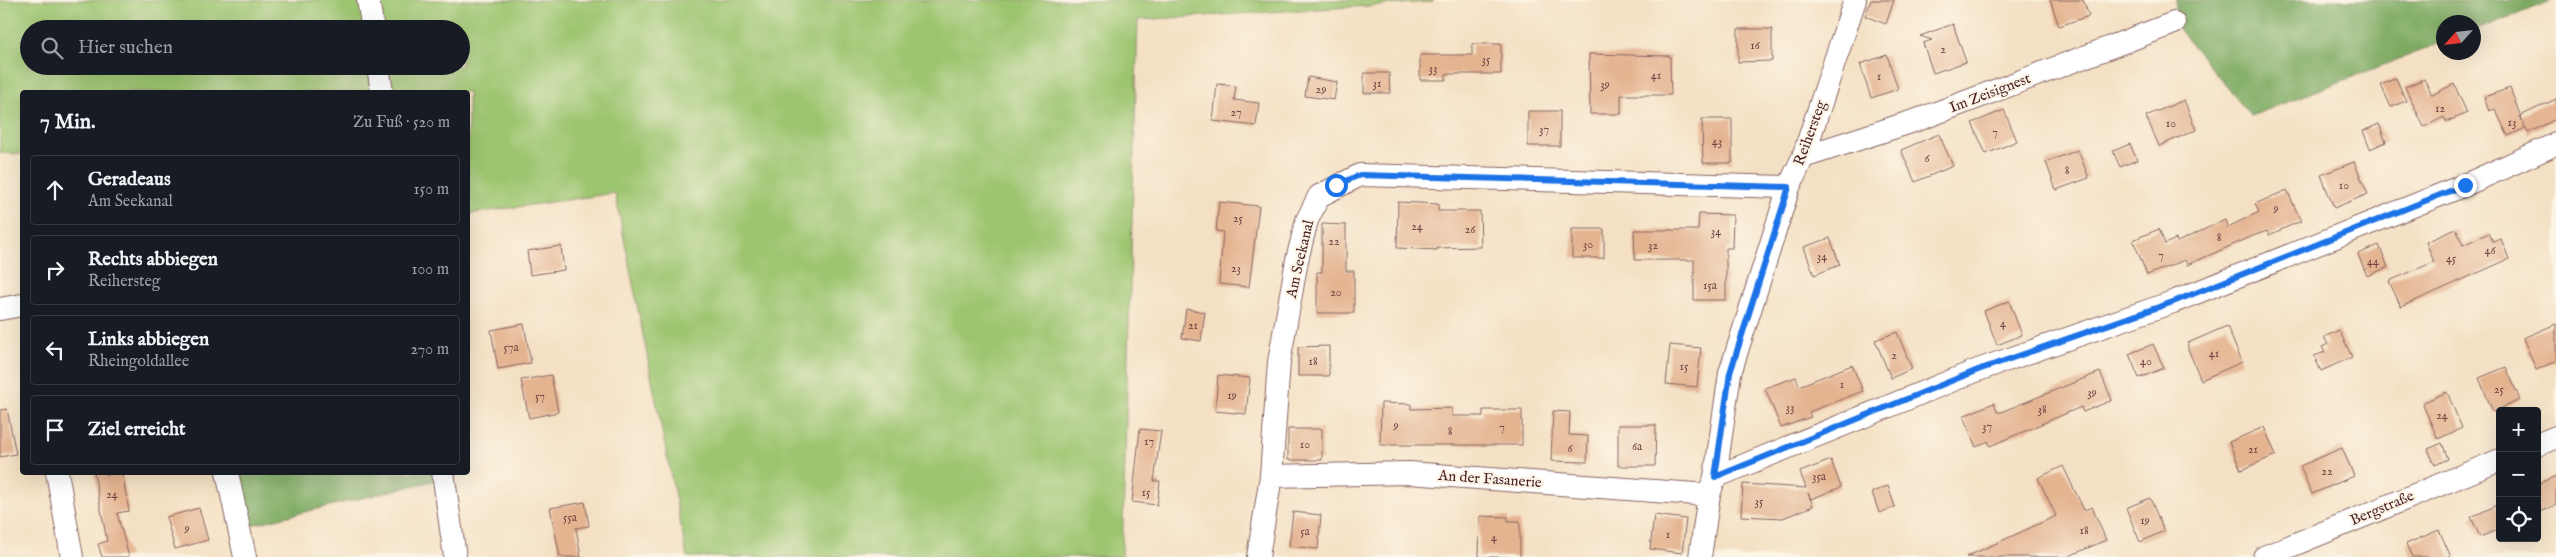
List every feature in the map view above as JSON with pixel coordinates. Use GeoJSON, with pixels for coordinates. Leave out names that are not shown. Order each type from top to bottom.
{"type":"FeatureCollection","features":[{"type":"Feature","properties":{"kind":"street"},"geometry":{"type":"LineString","coordinates":[[368,0],[371,20]]}},
{"type":"Feature","properties":{"kind":"street","name":"Reihersteg"},"geometry":{"type":"LineString","coordinates":[[1700,557],[1730,373],[1789,187],[1803,157],[1855,0]]}},
{"type":"Feature","properties":{"kind":"street","name":"Im Zeisignest"},"geometry":{"type":"LineString","coordinates":[[1803,157],[1923,118],[2174,23]]}},
{"type":"Feature","properties":{"kind":"street"},"geometry":{"type":"LineString","coordinates":[[379,75],[382,90]]}},
{"type":"Feature","properties":{"kind":"street"},"geometry":{"type":"LineString","coordinates":[[1712,486],[1978,370],[2173,302],[2465,185],[2556,144]]}},
{"type":"Feature","properties":{"kind":"street","name":"Am Seekanal"},"geometry":{"type":"LineString","coordinates":[[1258,557],[1271,476],[1279,362],[1297,260],[1307,220],[1319,196],[1336,185],[1360,175],[1789,187]]}},
{"type":"Feature","properties":{"kind":"street"},"geometry":{"type":"LineString","coordinates":[[0,309],[20,305]]}},
{"type":"Feature","properties":{"kind":"street"},"geometry":{"type":"LineString","coordinates":[[2541,443],[2556,437]]}},
{"type":"Feature","properties":{"kind":"street","name":"Bergstraße"},"geometry":{"type":"LineString","coordinates":[[2264,557],[2496,462]]}},
{"type":"Feature","properties":{"kind":"street","name":"An der Fasanerie"},"geometry":{"type":"LineString","coordinates":[[1271,476],[1409,473],[1712,486]]}},
{"type":"Feature","properties":{"kind":"street"},"geometry":{"type":"LineString","coordinates":[[59,475],[72,557]]}},
{"type":"Feature","properties":{"kind":"street"},"geometry":{"type":"LineString","coordinates":[[228,475],[245,557]]}},
{"type":"Feature","properties":{"kind":"street"},"geometry":{"type":"LineString","coordinates":[[443,475],[455,557]]}},
{"type":"Feature","properties":{"kind":"green space"},"geometry":{"type":"Polygon","coordinates":[[[0,0],[1432,0],[1432,2],[1138,20],[1122,557],[687,557],[615,193],[470,214],[470,90],[20,90],[20,154],[0,153],[0,0]]]}},
{"type":"Feature","properties":{"kind":"green space"},"geometry":{"type":"Polygon","coordinates":[[[2176,0],[2553,0],[2481,28],[2481,15],[2436,15],[2436,45],[2251,116],[2174,23],[2176,0]]]}},
{"type":"Feature","properties":{"kind":"green space"},"geometry":{"type":"Polygon","coordinates":[[[227,475],[444,475],[444,478],[239,528],[227,475]]]}},
{"type":"Feature","properties":{"kind":"building"},"geometry":{"type":"Polygon","coordinates":[[[1871,0],[1894,0],[1886,24],[1865,16],[1871,0]]]}},
{"type":"Feature","properties":{"kind":"building"},"geometry":{"type":"Polygon","coordinates":[[[2050,0],[2083,0],[2089,16],[2059,26],[2050,0]]]}},
{"type":"Feature","properties":{"kind":"building"},"geometry":{"type":"Polygon","coordinates":[[[1953,24],[1966,62],[1933,73],[1923,43],[1932,40],[1920,36],[1953,24]]]}},
{"type":"Feature","properties":{"kind":"building"},"geometry":{"type":"Polygon","coordinates":[[[1738,29],[1772,29],[1772,61],[1738,62],[1738,29]]]}},
{"type":"Feature","properties":{"kind":"building"},"geometry":{"type":"Polygon","coordinates":[[[1472,44],[1501,44],[1501,74],[1446,74],[1446,80],[1420,80],[1420,55],[1472,55],[1472,44]]]}},
{"type":"Feature","properties":{"kind":"building"},"geometry":{"type":"Polygon","coordinates":[[[1589,54],[1670,56],[1671,95],[1621,95],[1621,114],[1590,114],[1589,54]]]}},
{"type":"Feature","properties":{"kind":"building"},"geometry":{"type":"Polygon","coordinates":[[[1887,55],[1898,89],[1871,98],[1860,64],[1887,55]]]}},
{"type":"Feature","properties":{"kind":"building"},"geometry":{"type":"Polygon","coordinates":[[[1364,73],[1389,73],[1390,93],[1364,93],[1364,73]]]}},
{"type":"Feature","properties":{"kind":"building"},"geometry":{"type":"Polygon","coordinates":[[[1308,77],[1337,82],[1334,100],[1305,96],[1308,77]]]}},
{"type":"Feature","properties":{"kind":"building"},"geometry":{"type":"Polygon","coordinates":[[[2396,78],[2406,101],[2391,107],[2381,85],[2396,78]]]}},
{"type":"Feature","properties":{"kind":"building"},"geometry":{"type":"Polygon","coordinates":[[[2424,79],[2432,95],[2454,84],[2467,113],[2446,122],[2444,117],[2424,127],[2405,87],[2424,79]]]}},
{"type":"Feature","properties":{"kind":"building"},"geometry":{"type":"Polygon","coordinates":[[[1217,84],[1236,86],[1234,100],[1259,103],[1256,126],[1213,121],[1217,84]]]}},
{"type":"Feature","properties":{"kind":"building"},"geometry":{"type":"Polygon","coordinates":[[[2510,88],[2525,128],[2508,136],[2495,109],[2489,111],[2484,97],[2510,88]]]}},
{"type":"Feature","properties":{"kind":"building"},"geometry":{"type":"Polygon","coordinates":[[[2556,99],[2556,119],[2528,133],[2520,116],[2556,99]]]}},
{"type":"Feature","properties":{"kind":"building"},"geometry":{"type":"Polygon","coordinates":[[[2184,100],[2196,130],[2159,146],[2146,116],[2184,100]]]}},
{"type":"Feature","properties":{"kind":"building"},"geometry":{"type":"Polygon","coordinates":[[[2004,110],[2017,141],[1986,154],[1972,123],[2004,110]]]}},
{"type":"Feature","properties":{"kind":"building"},"geometry":{"type":"Polygon","coordinates":[[[1528,111],[1560,111],[1560,146],[1528,146],[1528,111]]]}},
{"type":"Feature","properties":{"kind":"building"},"geometry":{"type":"Polygon","coordinates":[[[1702,119],[1732,119],[1732,163],[1703,163],[1702,119]]]}},
{"type":"Feature","properties":{"kind":"building"},"geometry":{"type":"Polygon","coordinates":[[[2379,124],[2386,142],[2370,149],[2363,131],[2379,124]]]}},
{"type":"Feature","properties":{"kind":"building"},"geometry":{"type":"Polygon","coordinates":[[[1939,134],[1953,166],[1915,182],[1901,150],[1939,134]]]}},
{"type":"Feature","properties":{"kind":"building"},"geometry":{"type":"Polygon","coordinates":[[[2130,144],[2137,160],[2120,167],[2113,151],[2130,144]]]}},
{"type":"Feature","properties":{"kind":"building"},"geometry":{"type":"Polygon","coordinates":[[[2078,150],[2089,178],[2056,190],[2046,162],[2078,150]]]}},
{"type":"Feature","properties":{"kind":"building"},"geometry":{"type":"Polygon","coordinates":[[[2354,162],[2368,194],[2334,208],[2321,175],[2354,162]]]}},
{"type":"Feature","properties":{"kind":"building"},"geometry":{"type":"Polygon","coordinates":[[[2287,190],[2301,221],[2269,235],[2267,231],[2253,236],[2187,265],[2185,260],[2147,275],[2133,240],[2159,229],[2165,244],[2176,239],[2177,242],[2225,220],[2228,227],[2259,212],[2255,204],[2287,190]]]}},
{"type":"Feature","properties":{"kind":"building"},"geometry":{"type":"Polygon","coordinates":[[[1219,202],[1259,206],[1249,287],[1219,284],[1223,232],[1216,231],[1219,202]]]}},
{"type":"Feature","properties":{"kind":"building"},"geometry":{"type":"Polygon","coordinates":[[[1398,202],[1438,204],[1438,211],[1480,211],[1481,247],[1437,248],[1437,250],[1397,248],[1398,202]]]}},
{"type":"Feature","properties":{"kind":"building"},"geometry":{"type":"Polygon","coordinates":[[[1699,214],[1733,215],[1732,248],[1726,248],[1726,300],[1694,300],[1694,260],[1635,260],[1634,230],[1698,230],[1699,214]]]}},
{"type":"Feature","properties":{"kind":"building"},"geometry":{"type":"Polygon","coordinates":[[[1322,224],[1346,225],[1346,271],[1354,271],[1354,313],[1317,313],[1317,272],[1322,272],[1322,224]]]}},
{"type":"Feature","properties":{"kind":"building"},"geometry":{"type":"Polygon","coordinates":[[[1572,229],[1604,229],[1604,258],[1572,258],[1572,229]]]}},
{"type":"Feature","properties":{"kind":"building"},"geometry":{"type":"Polygon","coordinates":[[[2456,229],[2463,245],[2489,233],[2493,242],[2501,239],[2509,259],[2401,307],[2389,281],[2434,262],[2426,242],[2456,229]]]}},
{"type":"Feature","properties":{"kind":"building"},"geometry":{"type":"Polygon","coordinates":[[[1830,238],[1840,265],[1814,275],[1804,247],[1830,238]]]}},
{"type":"Feature","properties":{"kind":"building"},"geometry":{"type":"Polygon","coordinates":[[[2379,245],[2388,267],[2367,276],[2358,254],[2379,245]]]}},
{"type":"Feature","properties":{"kind":"building"},"geometry":{"type":"Polygon","coordinates":[[[561,246],[564,270],[530,275],[527,251],[561,246]]]}},
{"type":"Feature","properties":{"kind":"building"},"geometry":{"type":"Polygon","coordinates":[[[2009,301],[2022,335],[1997,345],[1984,311],[2009,301]]]}},
{"type":"Feature","properties":{"kind":"building"},"geometry":{"type":"Polygon","coordinates":[[[1186,309],[1205,312],[1201,341],[1182,338],[1186,309]]]}},
{"type":"Feature","properties":{"kind":"building"},"geometry":{"type":"Polygon","coordinates":[[[524,324],[531,363],[498,369],[491,330],[524,324]]]}},
{"type":"Feature","properties":{"kind":"building"},"geometry":{"type":"Polygon","coordinates":[[[2556,324],[2556,361],[2536,370],[2523,338],[2556,324]]]}},
{"type":"Feature","properties":{"kind":"building"},"geometry":{"type":"Polygon","coordinates":[[[2227,326],[2242,362],[2201,380],[2188,349],[2188,343],[2227,326]]]}},
{"type":"Feature","properties":{"kind":"building"},"geometry":{"type":"Polygon","coordinates":[[[2339,330],[2352,357],[2321,371],[2314,356],[2325,352],[2322,347],[2328,344],[2324,337],[2339,330]]]}},
{"type":"Feature","properties":{"kind":"building"},"geometry":{"type":"Polygon","coordinates":[[[1897,332],[1912,369],[1891,378],[1875,340],[1897,332]]]}},
{"type":"Feature","properties":{"kind":"building"},"geometry":{"type":"Polygon","coordinates":[[[2153,344],[2164,368],[2139,378],[2129,354],[2153,344]]]}},
{"type":"Feature","properties":{"kind":"building"},"geometry":{"type":"Polygon","coordinates":[[[1670,345],[1701,348],[1697,387],[1666,384],[1670,345]]]}},
{"type":"Feature","properties":{"kind":"building"},"geometry":{"type":"Polygon","coordinates":[[[1329,346],[1329,376],[1298,376],[1298,347],[1329,346]]]}},
{"type":"Feature","properties":{"kind":"building"},"geometry":{"type":"Polygon","coordinates":[[[1852,365],[1863,391],[1809,412],[1811,417],[1781,428],[1765,388],[1796,377],[1799,386],[1852,365]]]}},
{"type":"Feature","properties":{"kind":"building"},"geometry":{"type":"Polygon","coordinates":[[[2506,367],[2520,400],[2504,407],[2496,407],[2496,411],[2493,412],[2479,378],[2506,367]]]}},
{"type":"Feature","properties":{"kind":"building"},"geometry":{"type":"Polygon","coordinates":[[[2100,372],[2112,400],[2083,412],[2081,407],[1990,446],[1988,441],[1976,447],[1963,416],[1994,403],[1997,412],[2001,412],[2100,372]]]}},
{"type":"Feature","properties":{"kind":"building"},"geometry":{"type":"Polygon","coordinates":[[[551,375],[558,412],[529,418],[521,380],[551,375]]]}},
{"type":"Feature","properties":{"kind":"building"},"geometry":{"type":"Polygon","coordinates":[[[1218,375],[1250,378],[1246,414],[1215,411],[1218,375]]]}},
{"type":"Feature","properties":{"kind":"building"},"geometry":{"type":"Polygon","coordinates":[[[2447,392],[2462,428],[2438,439],[2422,403],[2447,392]]]}},
{"type":"Feature","properties":{"kind":"building"},"geometry":{"type":"Polygon","coordinates":[[[1381,403],[1411,404],[1411,409],[1452,408],[1452,416],[1483,416],[1483,410],[1522,410],[1522,445],[1380,445],[1381,403]]]}},
{"type":"Feature","properties":{"kind":"building"},"geometry":{"type":"Polygon","coordinates":[[[7,409],[16,454],[0,457],[0,410],[7,409]]]}},
{"type":"Feature","properties":{"kind":"building"},"geometry":{"type":"Polygon","coordinates":[[[1553,411],[1570,412],[1569,435],[1588,436],[1587,462],[1551,461],[1553,411]]]}},
{"type":"Feature","properties":{"kind":"building"},"geometry":{"type":"Polygon","coordinates":[[[1618,425],[1656,425],[1655,466],[1618,466],[1618,425]]]}},
{"type":"Feature","properties":{"kind":"building"},"geometry":{"type":"Polygon","coordinates":[[[2264,427],[2276,455],[2241,470],[2229,442],[2264,427]]]}},
{"type":"Feature","properties":{"kind":"building"},"geometry":{"type":"Polygon","coordinates":[[[1140,429],[1161,431],[1154,481],[1160,481],[1157,505],[1132,502],[1140,429]]]}},
{"type":"Feature","properties":{"kind":"building"},"geometry":{"type":"Polygon","coordinates":[[[1288,429],[1322,429],[1322,460],[1288,460],[1288,429]]]}},
{"type":"Feature","properties":{"kind":"building"},"geometry":{"type":"Polygon","coordinates":[[[2442,443],[2448,459],[2435,465],[2428,449],[2442,443]]]}},
{"type":"Feature","properties":{"kind":"building"},"geometry":{"type":"Polygon","coordinates":[[[2342,448],[2354,476],[2312,494],[2300,466],[2342,448]]]}},
{"type":"Feature","properties":{"kind":"building"},"geometry":{"type":"Polygon","coordinates":[[[1831,460],[1841,487],[1811,499],[1808,493],[1813,506],[1783,518],[1741,516],[1743,484],[1806,488],[1800,472],[1831,460]]]}},
{"type":"Feature","properties":{"kind":"building"},"geometry":{"type":"Polygon","coordinates":[[[2063,466],[2084,510],[2092,507],[2106,540],[2067,557],[1966,557],[2056,516],[2038,478],[2063,466]]]}},
{"type":"Feature","properties":{"kind":"building"},"geometry":{"type":"Polygon","coordinates":[[[94,475],[123,475],[129,511],[117,513],[129,557],[102,557],[98,544],[107,541],[94,475]]]}},
{"type":"Feature","properties":{"kind":"building"},"geometry":{"type":"Polygon","coordinates":[[[2556,476],[2556,505],[2541,511],[2541,497],[2541,482],[2556,476]]]}},
{"type":"Feature","properties":{"kind":"building"},"geometry":{"type":"Polygon","coordinates":[[[1888,486],[1895,507],[1879,513],[1872,492],[1888,486]]]}},
{"type":"Feature","properties":{"kind":"building"},"geometry":{"type":"Polygon","coordinates":[[[2150,498],[2164,531],[2140,542],[2126,508],[2150,498]]]}},
{"type":"Feature","properties":{"kind":"building"},"geometry":{"type":"Polygon","coordinates":[[[585,502],[589,526],[576,528],[581,557],[560,557],[550,508],[585,502]]]}},
{"type":"Feature","properties":{"kind":"building"},"geometry":{"type":"Polygon","coordinates":[[[2496,506],[2496,531],[2480,537],[2471,517],[2496,506]]]}},
{"type":"Feature","properties":{"kind":"building"},"geometry":{"type":"Polygon","coordinates":[[[199,508],[208,540],[175,549],[166,517],[199,508]]]}},
{"type":"Feature","properties":{"kind":"building"},"geometry":{"type":"Polygon","coordinates":[[[1293,512],[1321,515],[1318,549],[1289,546],[1293,512]]]}},
{"type":"Feature","properties":{"kind":"building"},"geometry":{"type":"Polygon","coordinates":[[[1654,515],[1686,519],[1682,553],[1650,549],[1654,515]]]}},
{"type":"Feature","properties":{"kind":"building"},"geometry":{"type":"Polygon","coordinates":[[[1480,516],[1508,517],[1508,521],[1520,521],[1520,557],[1479,557],[1480,516]]]}},
{"type":"Feature","properties":{"kind":"building"},"geometry":{"type":"Polygon","coordinates":[[[2439,530],[2451,557],[2412,557],[2406,544],[2439,530]]]}},
{"type":"Feature","properties":{"kind":"route"},"geometry":{"type":"LineString","coordinates":[[1336,185],[1360,175],[1789,187],[1730,373],[1715,477],[1978,370],[2173,302],[2465,185]]}}]}
